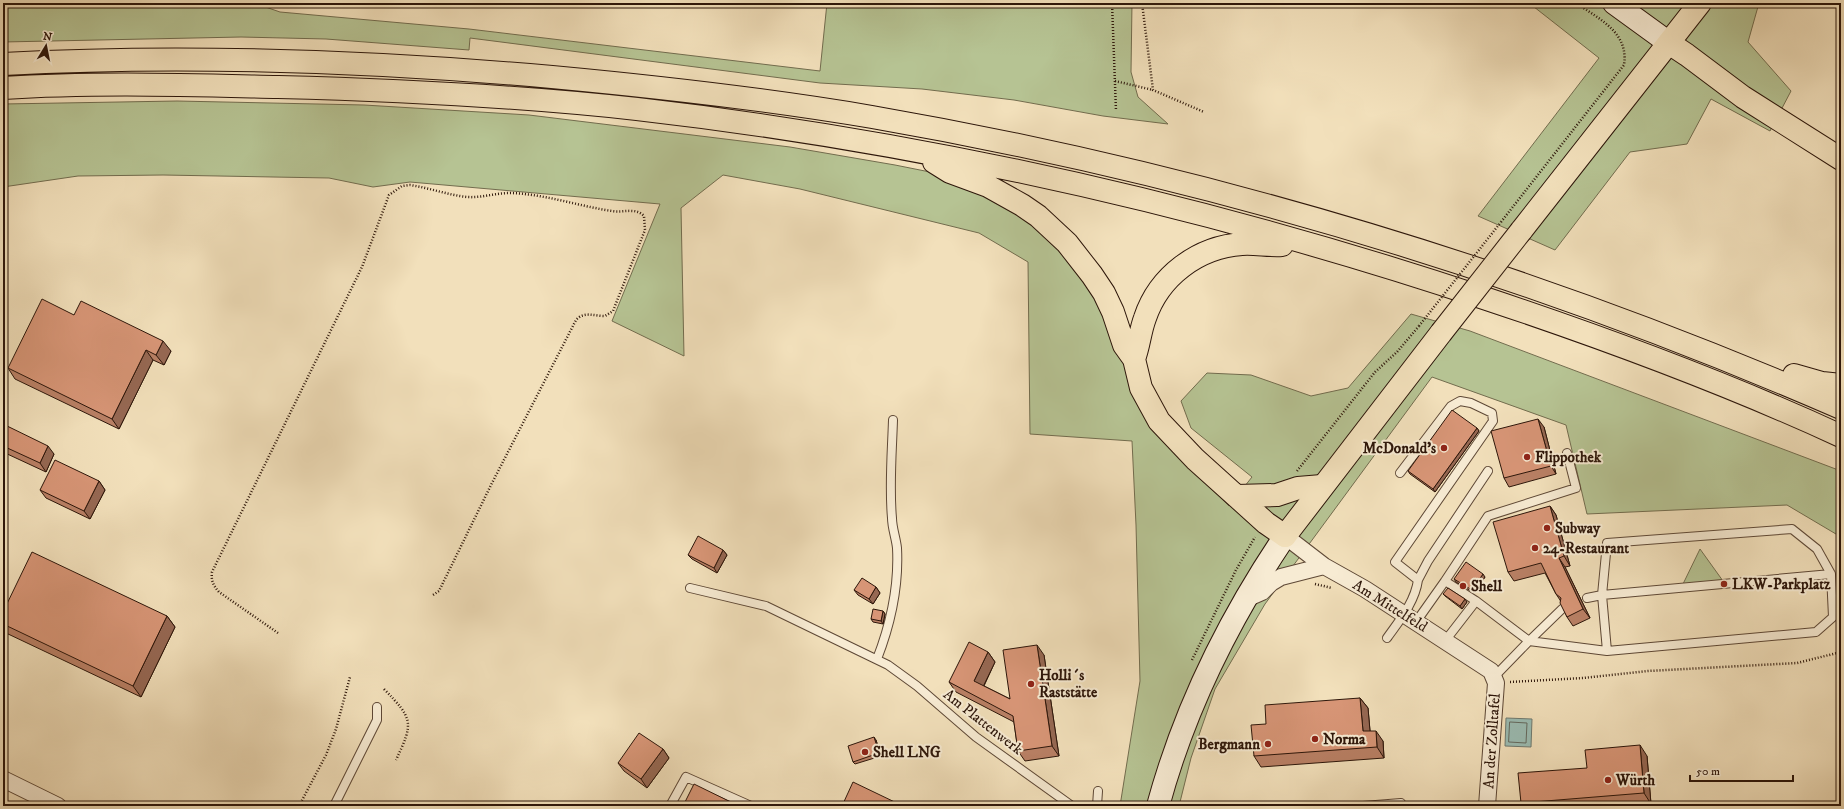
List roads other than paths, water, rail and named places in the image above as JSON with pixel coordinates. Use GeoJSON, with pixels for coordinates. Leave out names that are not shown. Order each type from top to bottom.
{"type":"FeatureCollection","features":[{"type":"Feature","properties":{"kind":"main road"},"geometry":{"type":"LineString","coordinates":[[1614,3],[1743,97],[1841,159]]}},
{"type":"Feature","properties":{"kind":"main road"},"geometry":{"type":"LineString","coordinates":[[1158,806],[1169,766],[1188,716],[1208,671],[1246,599],[1285,536],[1441,333],[1700,3]]}},
{"type":"Feature","properties":{"kind":"main road"},"geometry":{"type":"LineString","coordinates":[[3,64],[76,60],[225,60],[420,67],[628,84],[759,100],[871,117],[1008,143],[1146,174],[1278,208],[1446,258],[1562,297],[1763,374],[1841,408]]}},
{"type":"Feature","properties":{"kind":"main road"},"geometry":{"type":"LineString","coordinates":[[3,88],[147,85],[239,86],[353,89],[487,96],[636,109],[756,125],[918,151],[1167,205],[1309,243],[1441,284],[1546,319],[1660,361],[1841,436]]}},
{"type":"Feature","properties":{"kind":"main road"},"geometry":{"type":"LineString","coordinates":[[918,151],[950,172],[1005,195],[1033,212],[1053,229],[1092,274],[1113,312],[1124,345],[1134,359],[1141,388],[1160,421],[1180,445],[1266,523],[1285,536]]}},
{"type":"Feature","properties":{"kind":"main road"},"geometry":{"type":"LineString","coordinates":[[1134,359],[1144,318],[1150,304],[1167,280],[1189,261],[1202,254],[1229,245],[1250,244],[1274,246],[1309,243]]}},
{"type":"Feature","properties":{"kind":"main road"},"geometry":{"type":"LineString","coordinates":[[1763,374],[1793,375],[1822,383],[1841,385]]}},
{"type":"Feature","properties":{"kind":"main road"},"geometry":{"type":"LineString","coordinates":[[1237,496],[1277,495],[1298,488],[1322,486]]}},
{"type":"Feature","properties":{"kind":"street","name":"Am Mittelfeld"},"geometry":{"type":"LineString","coordinates":[[1285,536],[1324,566],[1410,618],[1483,665],[1491,671],[1495,680]]}},
{"type":"Feature","properties":{"kind":"street"},"geometry":{"type":"LineString","coordinates":[[1246,599],[1262,592],[1271,583],[1281,577],[1324,566]]}},
{"type":"Feature","properties":{"kind":"street","name":"An der Zolltafel"},"geometry":{"type":"LineString","coordinates":[[1487,806],[1495,680]]}},
{"type":"Feature","properties":{"kind":"street"},"geometry":{"type":"LineString","coordinates":[[3,779],[58,806]]}},
{"type":"Feature","properties":{"kind":"lane"},"geometry":{"type":"LineString","coordinates":[[1400,473],[1451,406],[1460,401],[1471,403],[1492,413],[1493,421],[1395,562],[1418,580]]}},
{"type":"Feature","properties":{"kind":"lane"},"geometry":{"type":"LineString","coordinates":[[877,659],[887,634],[892,615],[897,574],[897,547],[892,518],[893,420]]}},
{"type":"Feature","properties":{"kind":"lane"},"geometry":{"type":"LineString","coordinates":[[1387,638],[1410,618],[1445,581],[1488,516],[1576,488],[1567,453]]}},
{"type":"Feature","properties":{"kind":"lane"},"geometry":{"type":"LineString","coordinates":[[1410,618],[1418,580],[1428,561],[1488,470]]}},
{"type":"Feature","properties":{"kind":"lane"},"geometry":{"type":"LineString","coordinates":[[1445,581],[1476,601],[1529,641],[1606,651],[1816,632],[1833,617],[1831,574],[1817,549],[1792,529],[1607,543],[1602,595],[1606,651]]}},
{"type":"Feature","properties":{"kind":"lane"},"geometry":{"type":"LineString","coordinates":[[1587,598],[1602,595],[1831,574]]}},
{"type":"Feature","properties":{"kind":"lane","name":"Am Plattenwerk"},"geometry":{"type":"LineString","coordinates":[[690,588],[766,606],[877,659],[901,673],[976,737],[1072,806]]}},
{"type":"Feature","properties":{"kind":"lane"},"geometry":{"type":"LineString","coordinates":[[1444,641],[1476,601]]}},
{"type":"Feature","properties":{"kind":"lane"},"geometry":{"type":"LineString","coordinates":[[1495,680],[1529,641],[1562,609]]}},
{"type":"Feature","properties":{"kind":"lane"},"geometry":{"type":"LineString","coordinates":[[334,806],[377,720],[377,707]]}},
{"type":"Feature","properties":{"kind":"lane"},"geometry":{"type":"LineString","coordinates":[[670,806],[686,777],[751,806]]}},
{"type":"Feature","properties":{"kind":"lane"},"geometry":{"type":"LineString","coordinates":[[1097,806],[1098,792]]}},
{"type":"Feature","properties":{"kind":"lane"},"geometry":{"type":"LineString","coordinates":[[1363,806],[1401,803],[1401,806]]}},
{"type":"Feature","properties":{"kind":"water"},"geometry":{"type":"Polygon","coordinates":[[[1506,718],[1532,719],[1531,747],[1505,746],[1506,718]]]}},
{"type":"Feature","properties":{"kind":"place","name":"McDonald's"},"geometry":{"type":"Point","coordinates":[1444,448]}},
{"type":"Feature","properties":{"kind":"place","name":"Flippothek"},"geometry":{"type":"Point","coordinates":[1527,457]}},
{"type":"Feature","properties":{"kind":"place","name":"Subway"},"geometry":{"type":"Point","coordinates":[1547,528]}},
{"type":"Feature","properties":{"kind":"place","name":"24-Restaurant"},"geometry":{"type":"Point","coordinates":[1535,548]}},
{"type":"Feature","properties":{"kind":"place","name":"LKW-Parkplatz"},"geometry":{"type":"Point","coordinates":[1724,584]}},
{"type":"Feature","properties":{"kind":"place","name":"Shell"},"geometry":{"type":"Point","coordinates":[1463,586]}},
{"type":"Feature","properties":{"kind":"place","name":"Holli´s Raststätte"},"geometry":{"type":"Point","coordinates":[1031,684]}},
{"type":"Feature","properties":{"kind":"place","name":"Norma"},"geometry":{"type":"Point","coordinates":[1315,739]}},
{"type":"Feature","properties":{"kind":"place","name":"Bergmann"},"geometry":{"type":"Point","coordinates":[1268,744]}},
{"type":"Feature","properties":{"kind":"place","name":"Shell LNG"},"geometry":{"type":"Point","coordinates":[865,752]}},
{"type":"Feature","properties":{"kind":"place","name":"Würth"},"geometry":{"type":"Point","coordinates":[1608,780]}}]}
